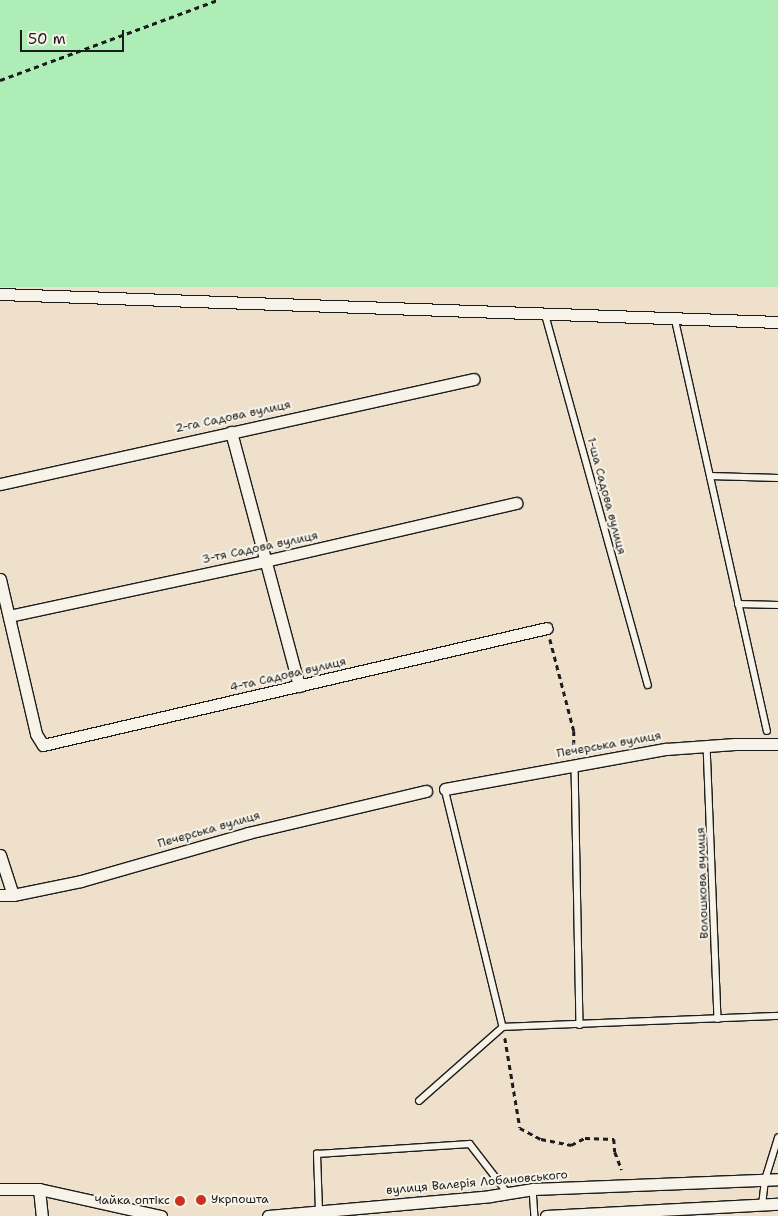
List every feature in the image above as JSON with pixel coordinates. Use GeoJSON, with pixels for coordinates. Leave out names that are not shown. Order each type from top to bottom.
{"type":"FeatureCollection","features":[{"type":"Feature","properties":{"kind":"street"},"geometry":{"type":"LineString","coordinates":[[0,294],[778,322]]}},
{"type":"Feature","properties":{"kind":"street","name":"2-га Садова вулиця"},"geometry":{"type":"LineString","coordinates":[[0,484],[473,379]]}},
{"type":"Feature","properties":{"kind":"street"},"geometry":{"type":"LineString","coordinates":[[231,432],[298,686]]}},
{"type":"Feature","properties":{"kind":"street","name":"3-тя Садова вулиця"},"geometry":{"type":"LineString","coordinates":[[9,616],[265,561],[516,504]]}},
{"type":"Feature","properties":{"kind":"street"},"geometry":{"type":"LineString","coordinates":[[0,579],[9,616]]}},
{"type":"Feature","properties":{"kind":"street","name":"4-та Садова вулиця"},"geometry":{"type":"LineString","coordinates":[[9,616],[38,739],[43,745],[547,628]]}},
{"type":"Feature","properties":{"kind":"street","name":"Печерська вулиця"},"geometry":{"type":"LineString","coordinates":[[446,789],[666,749],[707,745],[778,744]]}},
{"type":"Feature","properties":{"kind":"street","name":"Печерська вулиця"},"geometry":{"type":"LineString","coordinates":[[0,895],[13,895],[81,881],[248,833],[426,792]]}},
{"type":"Feature","properties":{"kind":"street"},"geometry":{"type":"LineString","coordinates":[[0,855],[13,895]]}},
{"type":"Feature","properties":{"kind":"street","name":"вулиця Валерія Лобановського"},"geometry":{"type":"LineString","coordinates":[[268,1216],[533,1189],[778,1179]]}},
{"type":"Feature","properties":{"kind":"street"},"geometry":{"type":"LineString","coordinates":[[0,1189],[39,1189],[161,1216]]}},
{"type":"Feature","properties":{"kind":"street"},"geometry":{"type":"LineString","coordinates":[[39,1189],[42,1216]]}},
{"type":"Feature","properties":{"kind":"street"},"geometry":{"type":"LineString","coordinates":[[547,1216],[778,1204]]}},
{"type":"Feature","properties":{"kind":"lane","name":"1-ша Садова вулиця"},"geometry":{"type":"LineString","coordinates":[[545,313],[648,685]]}},
{"type":"Feature","properties":{"kind":"lane"},"geometry":{"type":"LineString","coordinates":[[675,318],[767,732]]}},
{"type":"Feature","properties":{"kind":"lane"},"geometry":{"type":"LineString","coordinates":[[710,476],[778,478]]}},
{"type":"Feature","properties":{"kind":"lane"},"geometry":{"type":"LineString","coordinates":[[738,604],[778,605]]}},
{"type":"Feature","properties":{"kind":"lane","name":"Волошкова вулиця"},"geometry":{"type":"LineString","coordinates":[[707,745],[718,1019]]}},
{"type":"Feature","properties":{"kind":"lane"},"geometry":{"type":"LineString","coordinates":[[575,765],[580,1025]]}},
{"type":"Feature","properties":{"kind":"lane"},"geometry":{"type":"LineString","coordinates":[[446,789],[503,1027]]}},
{"type":"Feature","properties":{"kind":"lane"},"geometry":{"type":"LineString","coordinates":[[419,1101],[503,1027],[778,1016]]}},
{"type":"Feature","properties":{"kind":"lane"},"geometry":{"type":"LineString","coordinates":[[762,1205],[765,1180],[778,1138]]}},
{"type":"Feature","properties":{"kind":"lane"},"geometry":{"type":"LineString","coordinates":[[319,1211],[317,1154],[470,1144],[508,1193]]}},
{"type":"Feature","properties":{"kind":"lane"},"geometry":{"type":"LineString","coordinates":[[533,1189],[535,1216]]}},
{"type":"Feature","properties":{"kind":"path"},"geometry":{"type":"LineString","coordinates":[[0,80],[217,0]]}},
{"type":"Feature","properties":{"kind":"path"},"geometry":{"type":"LineString","coordinates":[[547,628],[574,731],[575,765]]}},
{"type":"Feature","properties":{"kind":"path"},"geometry":{"type":"LineString","coordinates":[[503,1027],[520,1128],[541,1139],[571,1145],[585,1138],[614,1139],[615,1152],[622,1170]]}},
{"type":"Feature","properties":{"kind":"green space"},"geometry":{"type":"Polygon","coordinates":[[[0,0],[778,0],[778,287],[0,287],[0,0]]]}},
{"type":"Feature","properties":{"kind":"place","name":"Укрпошта"},"geometry":{"type":"Point","coordinates":[201,1200]}},
{"type":"Feature","properties":{"kind":"place","name":"Чайка оптікс"},"geometry":{"type":"Point","coordinates":[180,1201]}}]}
